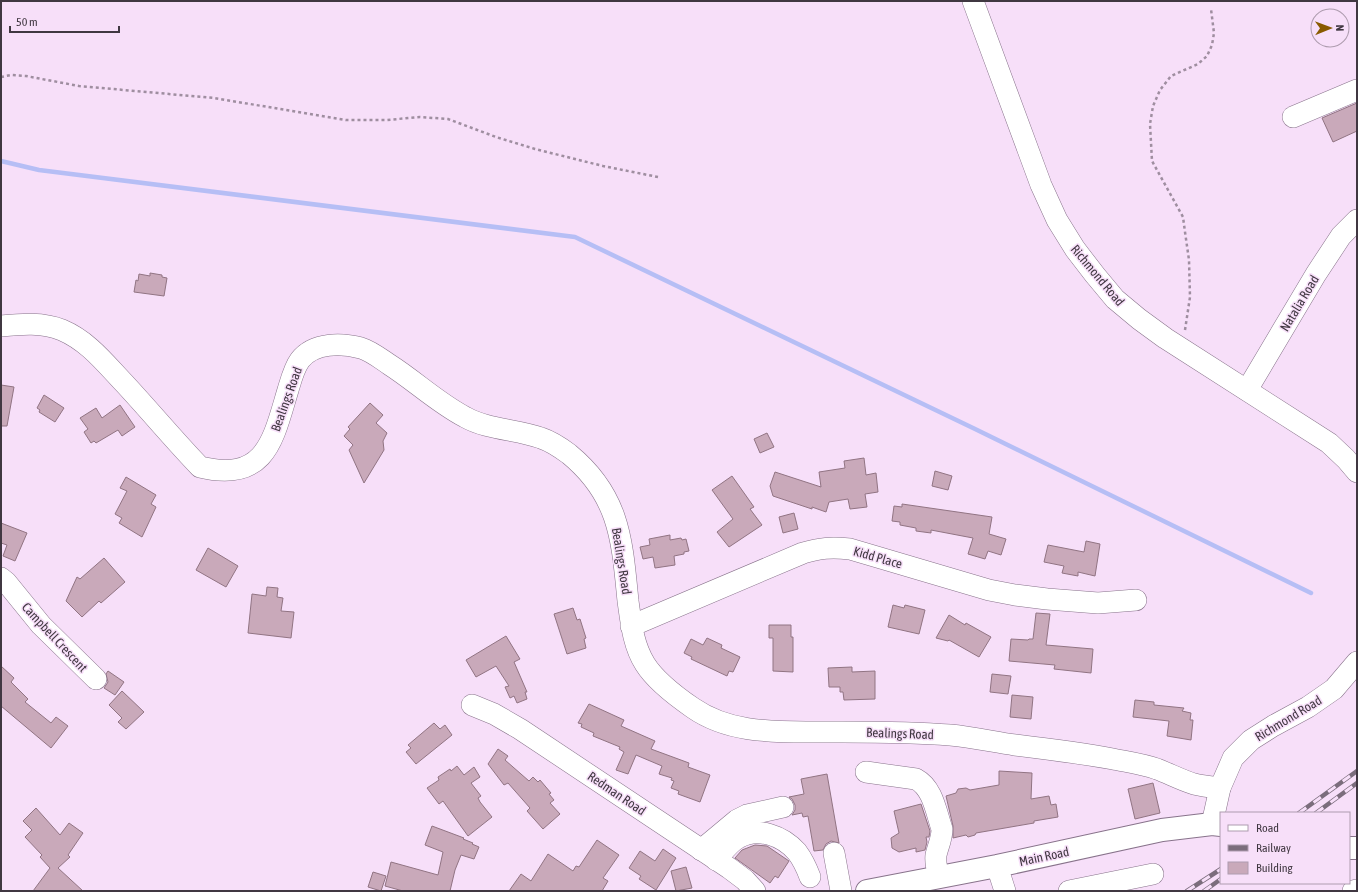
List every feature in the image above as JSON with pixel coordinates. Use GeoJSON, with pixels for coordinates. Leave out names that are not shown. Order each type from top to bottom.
{"type":"FeatureCollection","features":[{"type":"Feature","properties":{"kind":"main road","name":"Main Road"},"geometry":{"type":"LineString","coordinates":[[867,891],[997,866],[1162,830],[1216,825]]}},
{"type":"Feature","properties":{"kind":"street","name":"Richmond Road"},"geometry":{"type":"LineString","coordinates":[[973,1],[1041,185],[1057,220],[1075,250],[1115,299],[1139,319],[1181,349],[1329,443],[1357,472]]}},
{"type":"Feature","properties":{"kind":"street"},"geometry":{"type":"LineString","coordinates":[[1293,117],[1357,90]]}},
{"type":"Feature","properties":{"kind":"street","name":"Natalia Road"},"geometry":{"type":"LineString","coordinates":[[1247,390],[1316,274],[1342,236],[1357,220]]}},
{"type":"Feature","properties":{"kind":"street","name":"Bealings Road"},"geometry":{"type":"LineString","coordinates":[[1,326],[13,324],[44,325],[75,336],[96,352],[200,467],[214,471],[229,471],[246,468],[256,461],[267,448],[277,426],[293,374],[302,358],[315,349],[329,345],[344,345],[365,349],[408,377],[442,403],[467,418],[490,427],[543,438],[567,453],[589,473],[605,495],[616,519],[622,548],[631,626],[643,661],[652,674],[695,710],[730,725],[751,730],[775,732],[899,732],[953,735],[1112,759],[1150,767],[1192,784],[1220,788]]}},
{"type":"Feature","properties":{"kind":"street","name":"Kidd Place"},"geometry":{"type":"LineString","coordinates":[[631,626],[803,554],[817,549],[832,547],[850,549],[989,590],[1014,595],[1098,603],[1136,600]]}},
{"type":"Feature","properties":{"kind":"street","name":"Campbell Crescent"},"geometry":{"type":"LineString","coordinates":[[1,578],[9,593],[96,679]]}},
{"type":"Feature","properties":{"kind":"street","name":"Richmond Road"},"geometry":{"type":"LineString","coordinates":[[1216,825],[1220,788],[1233,758],[1251,740],[1308,707],[1334,689],[1357,662]]}},
{"type":"Feature","properties":{"kind":"street","name":"Redman Road"},"geometry":{"type":"LineString","coordinates":[[472,705],[494,714],[520,729],[709,855],[745,880],[755,891]]}},
{"type":"Feature","properties":{"kind":"street"},"geometry":{"type":"LineString","coordinates":[[866,772],[916,779],[923,782],[928,788],[942,829],[942,836],[936,856],[936,865],[939,877]]}},
{"type":"Feature","properties":{"kind":"street"},"geometry":{"type":"LineString","coordinates":[[709,855],[737,820],[748,815],[783,807]]}},
{"type":"Feature","properties":{"kind":"street"},"geometry":{"type":"LineString","coordinates":[[709,855],[739,837],[751,832],[760,832],[776,836],[787,843],[797,852],[810,877]]}},
{"type":"Feature","properties":{"kind":"street"},"geometry":{"type":"LineString","coordinates":[[834,853],[841,891]]}},
{"type":"Feature","properties":{"kind":"street"},"geometry":{"type":"LineString","coordinates":[[997,866],[1005,891]]}},
{"type":"Feature","properties":{"kind":"street"},"geometry":{"type":"LineString","coordinates":[[1069,891],[1153,874]]}},
{"type":"Feature","properties":{"kind":"path"},"geometry":{"type":"LineString","coordinates":[[1181,349],[1190,296],[1189,260],[1182,217],[1152,161],[1150,124],[1153,106],[1160,90],[1171,76],[1198,64],[1206,56],[1212,45],[1214,33],[1211,10]]}},
{"type":"Feature","properties":{"kind":"path"},"geometry":{"type":"LineString","coordinates":[[1,77],[11,75],[26,76],[79,86],[214,98],[346,120],[381,120],[420,117],[448,119],[496,137],[535,149],[603,166],[658,177]]}},
{"type":"Feature","properties":{"kind":"building"},"geometry":{"type":"Polygon","coordinates":[[[1357,103],[1357,131],[1333,142],[1322,118],[1357,103]]]}},
{"type":"Feature","properties":{"kind":"building"},"geometry":{"type":"Polygon","coordinates":[[[150,273],[162,275],[162,277],[167,278],[164,296],[134,292],[136,280],[138,281],[139,274],[150,276],[150,273]]]}},
{"type":"Feature","properties":{"kind":"building"},"geometry":{"type":"Polygon","coordinates":[[[1,385],[14,387],[7,426],[1,426],[1,385]]]}},
{"type":"Feature","properties":{"kind":"building"},"geometry":{"type":"Polygon","coordinates":[[[44,395],[64,408],[55,422],[39,412],[40,410],[37,408],[44,395]]]}},
{"type":"Feature","properties":{"kind":"building"},"geometry":{"type":"Polygon","coordinates":[[[370,403],[383,415],[376,423],[387,433],[383,441],[384,450],[364,483],[349,450],[353,445],[344,436],[350,429],[348,427],[370,403]]]}},
{"type":"Feature","properties":{"kind":"building"},"geometry":{"type":"Polygon","coordinates":[[[120,405],[135,427],[122,436],[118,430],[96,443],[94,441],[91,443],[84,432],[88,429],[80,418],[96,408],[102,418],[120,405]]]}},
{"type":"Feature","properties":{"kind":"building"},"geometry":{"type":"Polygon","coordinates":[[[767,433],[774,447],[760,453],[754,439],[767,433]]]}},
{"type":"Feature","properties":{"kind":"building"},"geometry":{"type":"Polygon","coordinates":[[[864,458],[866,475],[876,473],[878,492],[865,494],[867,507],[850,509],[848,499],[829,502],[826,512],[773,496],[770,486],[775,472],[821,487],[819,472],[845,468],[844,461],[864,458]]]}},
{"type":"Feature","properties":{"kind":"building"},"geometry":{"type":"Polygon","coordinates":[[[935,471],[952,476],[948,490],[932,486],[935,471]]]}},
{"type":"Feature","properties":{"kind":"building"},"geometry":{"type":"Polygon","coordinates":[[[732,476],[754,507],[750,509],[762,525],[729,547],[717,532],[733,519],[712,490],[732,476]]]}},
{"type":"Feature","properties":{"kind":"building"},"geometry":{"type":"Polygon","coordinates":[[[126,477],[156,495],[151,504],[156,507],[142,537],[119,523],[122,518],[115,514],[127,491],[120,488],[126,477]]]}},
{"type":"Feature","properties":{"kind":"building"},"geometry":{"type":"Polygon","coordinates":[[[902,504],[992,517],[989,534],[1006,539],[1001,555],[988,551],[985,559],[968,554],[973,538],[931,530],[931,533],[916,531],[916,528],[900,525],[900,522],[892,521],[894,506],[902,507],[902,504]]]}},
{"type":"Feature","properties":{"kind":"building"},"geometry":{"type":"Polygon","coordinates":[[[794,513],[798,529],[783,533],[779,517],[794,513]]]}},
{"type":"Feature","properties":{"kind":"building"},"geometry":{"type":"Polygon","coordinates":[[[1,523],[27,533],[15,561],[3,556],[7,545],[1,543],[1,523]]]}},
{"type":"Feature","properties":{"kind":"building"},"geometry":{"type":"Polygon","coordinates":[[[670,535],[670,540],[681,538],[682,540],[686,539],[689,551],[684,552],[684,554],[674,556],[675,565],[655,568],[653,557],[643,559],[640,547],[650,545],[649,539],[670,535]]]}},
{"type":"Feature","properties":{"kind":"building"},"geometry":{"type":"Polygon","coordinates":[[[1086,541],[1100,544],[1095,576],[1078,572],[1078,576],[1062,573],[1064,566],[1044,562],[1048,545],[1084,552],[1086,541]]]}},
{"type":"Feature","properties":{"kind":"building"},"geometry":{"type":"Polygon","coordinates":[[[208,548],[238,566],[226,587],[196,570],[208,548]]]}},
{"type":"Feature","properties":{"kind":"building"},"geometry":{"type":"Polygon","coordinates":[[[104,558],[125,582],[101,603],[99,601],[82,617],[66,601],[77,577],[80,579],[104,558]]]}},
{"type":"Feature","properties":{"kind":"building"},"geometry":{"type":"Polygon","coordinates":[[[267,587],[278,588],[277,597],[283,598],[281,611],[294,612],[291,638],[248,633],[252,594],[266,596],[267,587]]]}},
{"type":"Feature","properties":{"kind":"building"},"geometry":{"type":"Polygon","coordinates":[[[893,605],[904,608],[905,605],[925,610],[919,634],[888,627],[893,605]]]}},
{"type":"Feature","properties":{"kind":"building"},"geometry":{"type":"Polygon","coordinates":[[[573,608],[577,620],[580,619],[586,638],[584,639],[586,648],[567,654],[554,614],[573,608]]]}},
{"type":"Feature","properties":{"kind":"building"},"geometry":{"type":"Polygon","coordinates":[[[1036,613],[1050,614],[1046,645],[1093,649],[1091,673],[1054,669],[1055,665],[1009,661],[1011,639],[1033,639],[1036,613]]]}},
{"type":"Feature","properties":{"kind":"building"},"geometry":{"type":"Polygon","coordinates":[[[949,615],[965,625],[966,623],[991,637],[979,657],[949,640],[936,638],[949,615]]]}},
{"type":"Feature","properties":{"kind":"building"},"geometry":{"type":"Polygon","coordinates":[[[769,625],[791,625],[791,637],[793,637],[793,672],[773,671],[773,638],[769,638],[769,625]]]}},
{"type":"Feature","properties":{"kind":"building"},"geometry":{"type":"Polygon","coordinates":[[[506,636],[520,659],[514,662],[527,692],[525,692],[527,699],[517,703],[514,696],[510,698],[505,687],[509,686],[496,666],[476,677],[466,660],[506,636]]]}},
{"type":"Feature","properties":{"kind":"building"},"geometry":{"type":"Polygon","coordinates":[[[707,638],[722,645],[721,648],[740,657],[733,672],[729,671],[727,676],[691,659],[692,657],[684,653],[691,639],[703,645],[707,638]]]}},
{"type":"Feature","properties":{"kind":"building"},"geometry":{"type":"Polygon","coordinates":[[[1,666],[14,678],[11,682],[28,699],[25,702],[51,723],[56,717],[68,726],[51,748],[1,706],[1,666]]]}},
{"type":"Feature","properties":{"kind":"building"},"geometry":{"type":"Polygon","coordinates":[[[852,667],[852,672],[875,671],[875,699],[844,700],[843,692],[840,692],[840,687],[829,687],[828,668],[852,667]]]}},
{"type":"Feature","properties":{"kind":"building"},"geometry":{"type":"Polygon","coordinates":[[[108,671],[124,682],[115,695],[104,688],[108,682],[106,674],[108,671]]]}},
{"type":"Feature","properties":{"kind":"building"},"geometry":{"type":"Polygon","coordinates":[[[992,674],[1011,676],[1008,694],[990,692],[992,674]]]}},
{"type":"Feature","properties":{"kind":"building"},"geometry":{"type":"Polygon","coordinates":[[[122,691],[144,712],[126,729],[118,722],[122,718],[109,705],[122,691]]]}},
{"type":"Feature","properties":{"kind":"building"},"geometry":{"type":"Polygon","coordinates":[[[1012,695],[1033,697],[1031,719],[1010,717],[1012,695]]]}},
{"type":"Feature","properties":{"kind":"building"},"geometry":{"type":"Polygon","coordinates":[[[1135,700],[1154,702],[1154,705],[1184,708],[1182,711],[1191,713],[1190,720],[1193,720],[1191,740],[1167,736],[1169,721],[1133,717],[1135,700]]]}},
{"type":"Feature","properties":{"kind":"building"},"geometry":{"type":"Polygon","coordinates":[[[589,704],[624,720],[621,726],[655,741],[651,749],[689,763],[688,767],[710,775],[700,802],[678,794],[679,791],[671,788],[674,781],[671,780],[672,778],[659,774],[662,766],[636,755],[628,774],[616,770],[624,752],[619,749],[620,747],[593,736],[594,733],[581,727],[582,724],[578,723],[589,704]]]}},
{"type":"Feature","properties":{"kind":"building"},"geometry":{"type":"Polygon","coordinates":[[[434,723],[440,729],[445,725],[452,735],[416,764],[406,752],[411,748],[408,745],[434,723]]]}},
{"type":"Feature","properties":{"kind":"building"},"geometry":{"type":"Polygon","coordinates":[[[498,749],[508,756],[505,760],[529,781],[533,777],[538,782],[540,780],[551,793],[549,794],[554,800],[550,803],[560,814],[543,829],[527,811],[530,808],[508,783],[504,785],[488,764],[498,749]]]}},
{"type":"Feature","properties":{"kind":"building"},"geometry":{"type":"Polygon","coordinates":[[[457,766],[464,775],[474,767],[480,777],[471,783],[481,796],[478,798],[480,802],[492,817],[468,836],[443,801],[439,804],[427,788],[439,780],[438,777],[450,769],[451,771],[457,766]]]}},
{"type":"Feature","properties":{"kind":"building"},"geometry":{"type":"Polygon","coordinates":[[[999,771],[1032,773],[1031,799],[1049,796],[1051,805],[1056,804],[1058,817],[1034,821],[1034,823],[976,833],[975,835],[968,837],[966,835],[953,838],[953,826],[946,796],[956,793],[958,789],[966,788],[970,790],[999,785],[999,771]]]}},
{"type":"Feature","properties":{"kind":"building"},"geometry":{"type":"Polygon","coordinates":[[[827,774],[839,843],[831,841],[826,844],[823,850],[814,851],[808,816],[803,817],[802,813],[792,815],[795,810],[795,805],[789,797],[804,794],[801,779],[827,774]]]}},
{"type":"Feature","properties":{"kind":"building"},"geometry":{"type":"Polygon","coordinates":[[[1153,783],[1160,813],[1135,819],[1128,789],[1153,783]]]}},
{"type":"Feature","properties":{"kind":"building"},"geometry":{"type":"Polygon","coordinates":[[[921,804],[930,831],[929,837],[926,837],[927,842],[925,850],[916,852],[916,848],[899,852],[892,848],[891,838],[899,833],[894,811],[921,804]]]}},
{"type":"Feature","properties":{"kind":"building"},"geometry":{"type":"Polygon","coordinates":[[[36,808],[60,835],[69,823],[83,833],[68,855],[70,857],[58,868],[83,891],[33,891],[50,868],[40,857],[42,855],[25,837],[32,830],[23,821],[36,808]]]}},
{"type":"Feature","properties":{"kind":"building"},"geometry":{"type":"Polygon","coordinates":[[[432,826],[464,838],[463,839],[479,847],[474,859],[461,855],[455,870],[450,891],[403,891],[385,886],[391,862],[438,875],[443,852],[425,845],[432,826]]]}},
{"type":"Feature","properties":{"kind":"building"},"geometry":{"type":"Polygon","coordinates":[[[597,840],[619,855],[603,878],[608,881],[602,891],[509,891],[521,874],[531,881],[548,854],[573,871],[576,866],[579,867],[597,840]]]}},
{"type":"Feature","properties":{"kind":"building"},"geometry":{"type":"Polygon","coordinates":[[[755,845],[767,846],[789,861],[778,878],[775,876],[770,883],[735,858],[742,850],[755,845]]]}},
{"type":"Feature","properties":{"kind":"building"},"geometry":{"type":"Polygon","coordinates":[[[663,849],[676,858],[656,890],[639,879],[641,876],[629,868],[640,851],[655,861],[663,849]]]}},
{"type":"Feature","properties":{"kind":"building"},"geometry":{"type":"Polygon","coordinates":[[[686,867],[692,888],[676,891],[671,871],[686,867]]]}},
{"type":"Feature","properties":{"kind":"building"},"geometry":{"type":"Polygon","coordinates":[[[373,872],[386,876],[381,891],[368,887],[373,872]]]}},
{"type":"Feature","properties":{"kind":"waterway"},"geometry":{"type":"LineString","coordinates":[[1,161],[39,170],[575,237],[973,428],[1311,593]]}},
{"type":"Feature","properties":{"kind":"railway"},"geometry":{"type":"LineString","coordinates":[[1300,812],[1357,771]]}},
{"type":"Feature","properties":{"kind":"railway"},"geometry":{"type":"LineString","coordinates":[[1317,812],[1357,783]]}},
{"type":"Feature","properties":{"kind":"railway"},"geometry":{"type":"LineString","coordinates":[[1187,891],[1220,870]]}},
{"type":"Feature","properties":{"kind":"railway"},"geometry":{"type":"LineString","coordinates":[[1204,891],[1220,880]]}}]}
